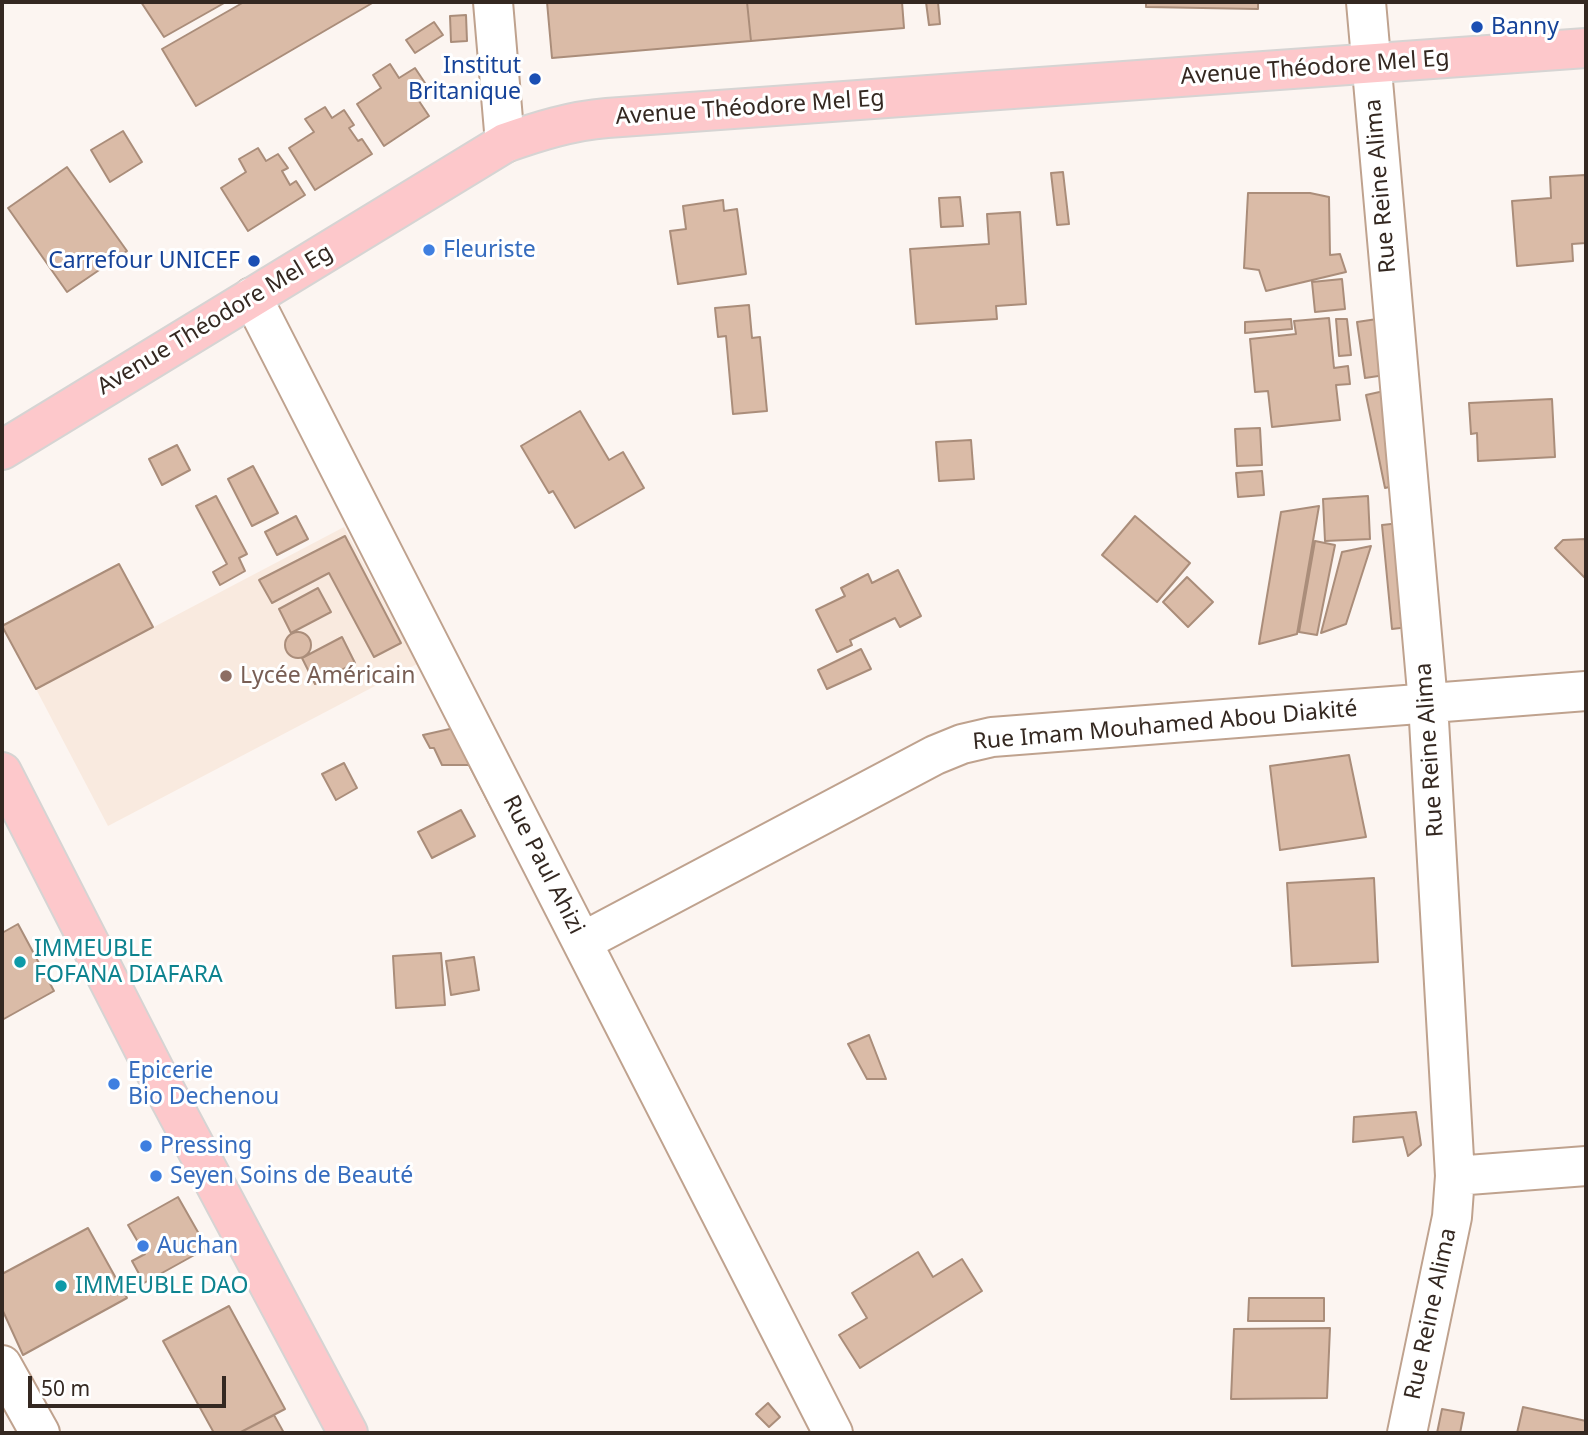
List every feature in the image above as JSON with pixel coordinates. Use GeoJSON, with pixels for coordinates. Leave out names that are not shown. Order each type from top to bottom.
{"type":"FeatureCollection","features":[{"type":"Feature","properties":{"kind":"main road","name":"Avenue Théodore Mel Eg"},"geometry":{"type":"LineString","coordinates":[[2,450],[505,143],[549,127],[607,118],[1586,48]]}},
{"type":"Feature","properties":{"kind":"main road"},"geometry":{"type":"LineString","coordinates":[[2,772],[157,1075],[348,1433]]}},
{"type":"Feature","properties":{"kind":"street"},"geometry":{"type":"LineString","coordinates":[[493,2],[505,143]]}},
{"type":"Feature","properties":{"kind":"street","name":"Rue Reine Alima"},"geometry":{"type":"LineString","coordinates":[[1366,2],[1428,704],[1455,1177],[1452,1217],[1406,1433]]}},
{"type":"Feature","properties":{"kind":"street","name":"Rue Paul Ahizi"},"geometry":{"type":"LineString","coordinates":[[252,297],[833,1433]]}},
{"type":"Feature","properties":{"kind":"street","name":"Rue Imam Mouhamed Abou Diakité"},"geometry":{"type":"LineString","coordinates":[[582,942],[935,755],[962,744],[992,737],[1586,691]]}},
{"type":"Feature","properties":{"kind":"street"},"geometry":{"type":"LineString","coordinates":[[1455,1177],[1586,1166]]}},
{"type":"Feature","properties":{"kind":"street"},"geometry":{"type":"LineString","coordinates":[[2,1364],[40,1433]]}},
{"type":"Feature","properties":{"kind":"shaded area","name":"Lycée Américain"},"geometry":{"type":"Polygon","coordinates":[[[344,527],[417,664],[108,826],[36,689],[344,527]]]}},
{"type":"Feature","properties":{"kind":"building"},"geometry":{"type":"Polygon","coordinates":[[[141,2],[226,2],[164,37],[141,2]]]}},
{"type":"Feature","properties":{"kind":"building"},"geometry":{"type":"Polygon","coordinates":[[[244,2],[374,2],[196,106],[162,49],[244,2]]]}},
{"type":"Feature","properties":{"kind":"building"},"geometry":{"type":"Polygon","coordinates":[[[547,2],[747,2],[751,41],[552,58],[547,2]]]}},
{"type":"Feature","properties":{"kind":"building"},"geometry":{"type":"Polygon","coordinates":[[[747,2],[902,2],[904,28],[751,41],[747,2]]]}},
{"type":"Feature","properties":{"kind":"building"},"geometry":{"type":"Polygon","coordinates":[[[926,2],[938,2],[940,24],[929,25],[926,2]]]}},
{"type":"Feature","properties":{"kind":"building"},"geometry":{"type":"Polygon","coordinates":[[[1146,2],[1258,2],[1258,9],[1146,7],[1146,2]]]}},
{"type":"Feature","properties":{"kind":"building"},"geometry":{"type":"Polygon","coordinates":[[[466,15],[467,41],[451,42],[450,16],[466,15]]]}},
{"type":"Feature","properties":{"kind":"building"},"geometry":{"type":"Polygon","coordinates":[[[434,22],[443,35],[415,53],[406,40],[434,22]]]}},
{"type":"Feature","properties":{"kind":"building"},"geometry":{"type":"Polygon","coordinates":[[[390,64],[399,78],[415,68],[425,83],[413,92],[429,116],[384,146],[357,104],[381,88],[373,75],[390,64]]]}},
{"type":"Feature","properties":{"kind":"building"},"geometry":{"type":"Polygon","coordinates":[[[325,107],[332,118],[344,110],[354,125],[349,128],[358,141],[362,139],[372,154],[315,190],[289,148],[314,132],[305,119],[325,107]]]}},
{"type":"Feature","properties":{"kind":"building"},"geometry":{"type":"Polygon","coordinates":[[[123,131],[142,162],[110,182],[91,150],[123,131]]]}},
{"type":"Feature","properties":{"kind":"building"},"geometry":{"type":"Polygon","coordinates":[[[258,148],[266,161],[278,154],[288,168],[282,171],[290,185],[296,181],[305,195],[248,231],[221,188],[246,172],[239,159],[258,148]]]}},
{"type":"Feature","properties":{"kind":"building"},"geometry":{"type":"Polygon","coordinates":[[[67,167],[127,251],[67,292],[8,208],[67,167]]]}},
{"type":"Feature","properties":{"kind":"building"},"geometry":{"type":"Polygon","coordinates":[[[1063,172],[1069,224],[1057,225],[1051,173],[1063,172]]]}},
{"type":"Feature","properties":{"kind":"building"},"geometry":{"type":"Polygon","coordinates":[[[1585,175],[1586,243],[1572,244],[1573,261],[1517,266],[1512,201],[1551,198],[1550,177],[1585,175]]]}},
{"type":"Feature","properties":{"kind":"building"},"geometry":{"type":"Polygon","coordinates":[[[1248,193],[1310,193],[1329,197],[1330,255],[1340,254],[1346,272],[1266,291],[1259,270],[1244,268],[1248,193]]]}},
{"type":"Feature","properties":{"kind":"building"},"geometry":{"type":"Polygon","coordinates":[[[960,197],[963,226],[941,227],[939,198],[960,197]]]}},
{"type":"Feature","properties":{"kind":"building"},"geometry":{"type":"Polygon","coordinates":[[[723,200],[724,211],[737,209],[746,274],[678,284],[670,231],[686,229],[683,206],[723,200]]]}},
{"type":"Feature","properties":{"kind":"building"},"geometry":{"type":"Polygon","coordinates":[[[1020,212],[1026,304],[996,306],[997,319],[916,324],[910,249],[989,244],[987,214],[1020,212]]]}},
{"type":"Feature","properties":{"kind":"building"},"geometry":{"type":"Polygon","coordinates":[[[1342,279],[1345,309],[1315,312],[1312,282],[1342,279]]]}},
{"type":"Feature","properties":{"kind":"building"},"geometry":{"type":"Polygon","coordinates":[[[749,305],[752,338],[760,337],[767,411],[733,414],[726,336],[718,337],[715,308],[749,305]]]}},
{"type":"Feature","properties":{"kind":"building"},"geometry":{"type":"Polygon","coordinates":[[[1329,318],[1334,368],[1348,366],[1350,384],[1336,385],[1340,420],[1272,427],[1268,391],[1255,392],[1250,339],[1296,334],[1294,321],[1329,318]]]}},
{"type":"Feature","properties":{"kind":"building"},"geometry":{"type":"Polygon","coordinates":[[[1291,319],[1292,329],[1245,333],[1245,322],[1291,319]]]}},
{"type":"Feature","properties":{"kind":"building"},"geometry":{"type":"Polygon","coordinates":[[[1336,319],[1347,319],[1351,355],[1339,356],[1336,319]]]}},
{"type":"Feature","properties":{"kind":"building"},"geometry":{"type":"Polygon","coordinates":[[[1377,319],[1385,375],[1365,378],[1357,322],[1377,319]]]}},
{"type":"Feature","properties":{"kind":"building"},"geometry":{"type":"Polygon","coordinates":[[[1384,391],[1403,484],[1385,488],[1366,395],[1384,391]]]}},
{"type":"Feature","properties":{"kind":"building"},"geometry":{"type":"Polygon","coordinates":[[[1552,399],[1555,457],[1478,461],[1477,433],[1471,434],[1469,403],[1552,399]]]}},
{"type":"Feature","properties":{"kind":"building"},"geometry":{"type":"Polygon","coordinates":[[[580,411],[609,460],[623,452],[644,488],[575,528],[553,491],[549,493],[521,446],[580,411]]]}},
{"type":"Feature","properties":{"kind":"building"},"geometry":{"type":"Polygon","coordinates":[[[1260,428],[1262,465],[1237,466],[1235,429],[1260,428]]]}},
{"type":"Feature","properties":{"kind":"building"},"geometry":{"type":"Polygon","coordinates":[[[971,440],[974,479],[939,481],[936,442],[971,440]]]}},
{"type":"Feature","properties":{"kind":"building"},"geometry":{"type":"Polygon","coordinates":[[[177,445],[190,470],[162,485],[149,459],[177,445]]]}},
{"type":"Feature","properties":{"kind":"building"},"geometry":{"type":"Polygon","coordinates":[[[253,466],[278,513],[252,526],[228,479],[253,466]]]}},
{"type":"Feature","properties":{"kind":"building"},"geometry":{"type":"Polygon","coordinates":[[[1262,471],[1264,495],[1238,497],[1236,473],[1262,471]]]}},
{"type":"Feature","properties":{"kind":"building"},"geometry":{"type":"Polygon","coordinates":[[[216,496],[247,554],[239,558],[245,571],[220,585],[213,572],[227,564],[196,506],[216,496]]]}},
{"type":"Feature","properties":{"kind":"building"},"geometry":{"type":"Polygon","coordinates":[[[1368,496],[1370,539],[1325,541],[1323,499],[1368,496]]]}},
{"type":"Feature","properties":{"kind":"building"},"geometry":{"type":"Polygon","coordinates":[[[1319,506],[1297,634],[1259,644],[1281,512],[1319,506]]]}},
{"type":"Feature","properties":{"kind":"building"},"geometry":{"type":"Polygon","coordinates":[[[296,516],[308,539],[277,555],[265,532],[296,516]]]}},
{"type":"Feature","properties":{"kind":"building"},"geometry":{"type":"Polygon","coordinates":[[[1135,516],[1190,563],[1157,602],[1102,555],[1135,516]]]}},
{"type":"Feature","properties":{"kind":"building"},"geometry":{"type":"Polygon","coordinates":[[[1400,523],[1409,627],[1392,629],[1382,525],[1400,523]]]}},
{"type":"Feature","properties":{"kind":"building"},"geometry":{"type":"Polygon","coordinates":[[[345,536],[401,643],[374,657],[329,573],[272,603],[259,580],[345,536]]]}},
{"type":"Feature","properties":{"kind":"building"},"geometry":{"type":"Polygon","coordinates":[[[1586,539],[1586,579],[1555,548],[1563,540],[1586,539]]]}},
{"type":"Feature","properties":{"kind":"building"},"geometry":{"type":"Polygon","coordinates":[[[1315,541],[1335,545],[1317,635],[1299,632],[1315,541]]]}},
{"type":"Feature","properties":{"kind":"building"},"geometry":{"type":"Polygon","coordinates":[[[1371,546],[1346,624],[1321,633],[1342,552],[1371,546]]]}},
{"type":"Feature","properties":{"kind":"building"},"geometry":{"type":"Polygon","coordinates":[[[119,564],[153,627],[36,689],[2,626],[119,564]]]}},
{"type":"Feature","properties":{"kind":"building"},"geometry":{"type":"Polygon","coordinates":[[[898,570],[921,616],[900,627],[895,618],[850,640],[852,645],[837,652],[816,610],[845,596],[841,588],[868,574],[872,583],[898,570]]]}},
{"type":"Feature","properties":{"kind":"building"},"geometry":{"type":"Polygon","coordinates":[[[1187,577],[1213,602],[1188,627],[1163,602],[1187,577]]]}},
{"type":"Feature","properties":{"kind":"building"},"geometry":{"type":"Polygon","coordinates":[[[318,588],[331,612],[291,633],[279,609],[318,588]]]}},
{"type":"Feature","properties":{"kind":"building"},"geometry":{"type":"Polygon","coordinates":[[[298,632],[307,636],[311,645],[307,654],[298,658],[289,654],[285,645],[289,636],[298,632]]]}},
{"type":"Feature","properties":{"kind":"building"},"geometry":{"type":"Polygon","coordinates":[[[342,637],[355,663],[315,684],[302,658],[342,637]]]}},
{"type":"Feature","properties":{"kind":"building"},"geometry":{"type":"Polygon","coordinates":[[[861,649],[871,669],[827,689],[818,670],[861,649]]]}},
{"type":"Feature","properties":{"kind":"building"},"geometry":{"type":"Polygon","coordinates":[[[463,726],[511,825],[503,831],[469,765],[442,765],[434,748],[430,748],[423,735],[463,726]]]}},
{"type":"Feature","properties":{"kind":"building"},"geometry":{"type":"Polygon","coordinates":[[[1349,755],[1366,837],[1280,850],[1270,766],[1349,755]]]}},
{"type":"Feature","properties":{"kind":"building"},"geometry":{"type":"Polygon","coordinates":[[[344,763],[357,788],[336,800],[322,774],[344,763]]]}},
{"type":"Feature","properties":{"kind":"building"},"geometry":{"type":"Polygon","coordinates":[[[461,810],[475,836],[432,858],[418,832],[461,810]]]}},
{"type":"Feature","properties":{"kind":"building"},"geometry":{"type":"Polygon","coordinates":[[[1374,878],[1378,962],[1292,966],[1287,883],[1374,878]]]}},
{"type":"Feature","properties":{"kind":"building","name":"IMMEUBLE FOFANA DIAFARA"},"geometry":{"type":"Polygon","coordinates":[[[18,924],[54,991],[2,1020],[2,933],[18,924]]]}},
{"type":"Feature","properties":{"kind":"building"},"geometry":{"type":"Polygon","coordinates":[[[441,953],[445,1005],[396,1008],[393,956],[441,953]]]}},
{"type":"Feature","properties":{"kind":"building"},"geometry":{"type":"Polygon","coordinates":[[[474,957],[479,990],[451,995],[446,961],[474,957]]]}},
{"type":"Feature","properties":{"kind":"building"},"geometry":{"type":"Polygon","coordinates":[[[869,1035],[886,1079],[867,1079],[848,1044],[869,1035]]]}},
{"type":"Feature","properties":{"kind":"building"},"geometry":{"type":"Polygon","coordinates":[[[1416,1112],[1421,1145],[1408,1156],[1403,1137],[1353,1142],[1354,1117],[1416,1112]]]}},
{"type":"Feature","properties":{"kind":"building","name":"IMMEUBLE DAO"},"geometry":{"type":"Polygon","coordinates":[[[178,1197],[207,1248],[144,1283],[132,1261],[145,1254],[128,1225],[178,1197]]]}},
{"type":"Feature","properties":{"kind":"building","name":"IMMEUBLE DAO"},"geometry":{"type":"Polygon","coordinates":[[[88,1228],[127,1298],[23,1355],[2,1309],[2,1274],[88,1228]]]}},
{"type":"Feature","properties":{"kind":"building"},"geometry":{"type":"Polygon","coordinates":[[[918,1252],[933,1277],[962,1259],[982,1291],[860,1368],[839,1335],[867,1318],[852,1293],[918,1252]]]}},
{"type":"Feature","properties":{"kind":"building"},"geometry":{"type":"Polygon","coordinates":[[[1249,1298],[1324,1298],[1324,1321],[1248,1321],[1249,1298]]]}},
{"type":"Feature","properties":{"kind":"building"},"geometry":{"type":"Polygon","coordinates":[[[229,1306],[285,1409],[239,1433],[214,1433],[163,1341],[229,1306]]]}},
{"type":"Feature","properties":{"kind":"building"},"geometry":{"type":"Polygon","coordinates":[[[1330,1328],[1327,1398],[1231,1399],[1234,1329],[1330,1328]]]}},
{"type":"Feature","properties":{"kind":"building"},"geometry":{"type":"Polygon","coordinates":[[[768,1403],[780,1417],[769,1427],[756,1414],[768,1403]]]}},
{"type":"Feature","properties":{"kind":"building"},"geometry":{"type":"Polygon","coordinates":[[[1523,1407],[1586,1421],[1586,1433],[1517,1433],[1523,1407]]]}},
{"type":"Feature","properties":{"kind":"building"},"geometry":{"type":"Polygon","coordinates":[[[1442,1409],[1464,1413],[1460,1433],[1437,1433],[1442,1409]]]}},
{"type":"Feature","properties":{"kind":"building"},"geometry":{"type":"Polygon","coordinates":[[[274,1415],[284,1433],[239,1433],[274,1415]]]}},
{"type":"Feature","properties":{"kind":"place","name":"Banny"},"geometry":{"type":"Point","coordinates":[1477,27]}},
{"type":"Feature","properties":{"kind":"place","name":"Institut Britanique"},"geometry":{"type":"Point","coordinates":[535,79]}},
{"type":"Feature","properties":{"kind":"place","name":"Fleuriste"},"geometry":{"type":"Point","coordinates":[429,250]}},
{"type":"Feature","properties":{"kind":"place","name":"Carrefour UNICEF"},"geometry":{"type":"Point","coordinates":[254,261]}},
{"type":"Feature","properties":{"kind":"place","name":"Lycée Américain"},"geometry":{"type":"Point","coordinates":[226,676]}},
{"type":"Feature","properties":{"kind":"place","name":"IMMEUBLE FOFANA DIAFARA"},"geometry":{"type":"Point","coordinates":[20,962]}},
{"type":"Feature","properties":{"kind":"place","name":"Epicerie Bio Dechenou"},"geometry":{"type":"Point","coordinates":[114,1084]}},
{"type":"Feature","properties":{"kind":"place","name":"Pressing"},"geometry":{"type":"Point","coordinates":[146,1146]}},
{"type":"Feature","properties":{"kind":"place","name":"Seyen Soins de Beauté"},"geometry":{"type":"Point","coordinates":[156,1176]}},
{"type":"Feature","properties":{"kind":"place","name":"Auchan"},"geometry":{"type":"Point","coordinates":[143,1246]}},
{"type":"Feature","properties":{"kind":"place","name":"IMMEUBLE DAO"},"geometry":{"type":"Point","coordinates":[61,1286]}}]}
